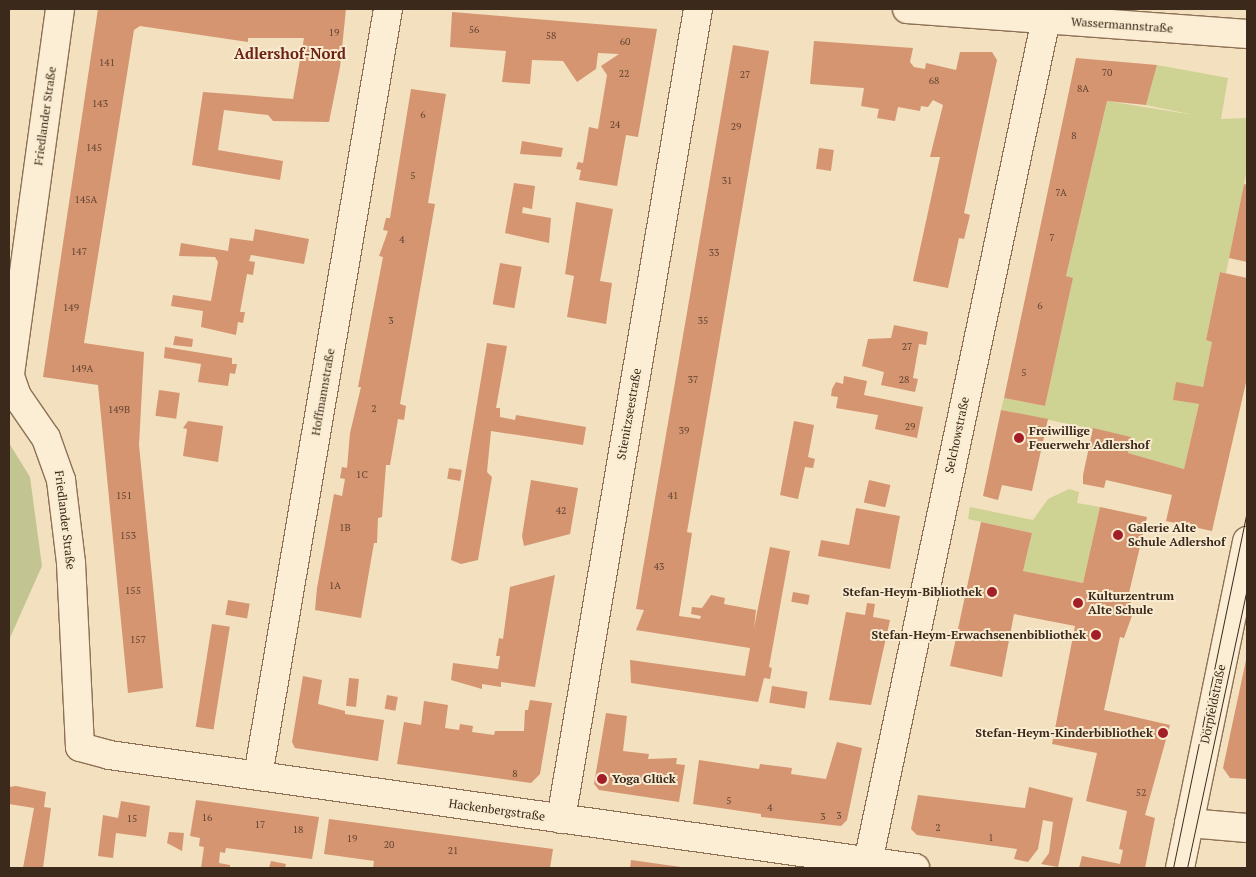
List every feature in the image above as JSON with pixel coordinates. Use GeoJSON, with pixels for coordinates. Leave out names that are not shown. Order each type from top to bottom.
{"type":"FeatureCollection","features":[{"type":"Feature","properties":{"kind":"street","name":"Friedlander Straße"},"geometry":{"type":"LineString","coordinates":[[60,9],[10,376],[16,396],[46,438],[61,480],[71,563],[80,747]]}},
{"type":"Feature","properties":{"kind":"street","name":"Hoffmannstraße"},"geometry":{"type":"LineString","coordinates":[[258,776],[388,9]]}},
{"type":"Feature","properties":{"kind":"street","name":"Stienitzseestraße"},"geometry":{"type":"LineString","coordinates":[[561,819],[698,9]]}},
{"type":"Feature","properties":{"kind":"street","name":"Wassermannstraße"},"geometry":{"type":"LineString","coordinates":[[907,9],[1047,14],[1247,34]]}},
{"type":"Feature","properties":{"kind":"street","name":"Selchowstraße"},"geometry":{"type":"LineString","coordinates":[[868,862],[1047,14]]}},
{"type":"Feature","properties":{"kind":"street","name":"Dörpfeldstraße"},"geometry":{"type":"LineString","coordinates":[[1180,868],[1247,541]]}},
{"type":"Feature","properties":{"kind":"street","name":"Hackenbergstraße"},"geometry":{"type":"LineString","coordinates":[[80,747],[109,755],[915,868]]}},
{"type":"Feature","properties":{"kind":"street"},"geometry":{"type":"LineString","coordinates":[[1189,823],[1247,828]]}},
{"type":"Feature","properties":{"kind":"green space"},"geometry":{"type":"Polygon","coordinates":[[[1157,65],[1228,78],[1221,119],[1247,118],[1247,169],[1226,273],[1220,272],[1206,340],[1212,342],[1203,387],[1173,400],[1199,404],[1184,469],[1128,453],[1131,437],[1001,410],[1004,398],[1045,406],[1073,278],[1066,276],[1107,101],[1194,115],[1146,105],[1157,65]]]}},
{"type":"Feature","properties":{"kind":"green space"},"geometry":{"type":"Polygon","coordinates":[[[9,443],[30,477],[42,566],[9,640],[9,443]]]}},
{"type":"Feature","properties":{"kind":"green space"},"geometry":{"type":"Polygon","coordinates":[[[1069,489],[1079,492],[1077,503],[1100,507],[1083,583],[1023,571],[1032,533],[968,519],[970,507],[1033,520],[1048,499],[1069,489]]]}},
{"type":"Feature","properties":{"kind":"building"},"geometry":{"type":"Polygon","coordinates":[[[98,9],[346,9],[340,67],[329,122],[273,121],[268,115],[224,110],[218,150],[283,161],[280,180],[192,165],[203,92],[293,99],[304,38],[248,38],[248,42],[140,26],[134,30],[84,343],[144,352],[139,445],[163,688],[128,693],[98,385],[43,377],[98,9]]]}},
{"type":"Feature","properties":{"kind":"building"},"geometry":{"type":"Polygon","coordinates":[[[452,12],[657,29],[638,137],[626,135],[617,186],[579,180],[581,170],[576,169],[578,162],[583,163],[589,127],[598,129],[607,75],[601,66],[619,54],[598,53],[596,69],[577,82],[563,61],[532,60],[530,84],[502,82],[506,51],[450,47],[452,12]]]}},
{"type":"Feature","properties":{"kind":"building"},"geometry":{"type":"Polygon","coordinates":[[[814,41],[913,48],[910,62],[914,67],[925,69],[926,63],[956,70],[960,52],[992,52],[997,60],[964,213],[970,215],[964,239],[959,238],[948,288],[913,281],[940,157],[930,157],[943,105],[933,100],[928,107],[921,106],[920,111],[898,107],[895,121],[877,118],[879,109],[861,106],[864,88],[810,84],[814,41]]]}},
{"type":"Feature","properties":{"kind":"building"},"geometry":{"type":"Polygon","coordinates":[[[733,45],[769,51],[687,532],[692,533],[679,616],[700,619],[701,616],[691,614],[692,607],[702,608],[711,595],[725,598],[724,604],[756,610],[754,628],[770,547],[790,551],[769,667],[772,668],[770,679],[764,678],[758,702],[631,683],[630,660],[745,676],[750,648],[636,630],[644,610],[636,609],[733,45]]]}},
{"type":"Feature","properties":{"kind":"building"},"geometry":{"type":"Polygon","coordinates":[[[1076,58],[1157,65],[1146,105],[1107,101],[1066,276],[1073,278],[1045,406],[1004,398],[1076,58]]]}},
{"type":"Feature","properties":{"kind":"building"},"geometry":{"type":"Polygon","coordinates":[[[411,89],[446,94],[428,203],[435,204],[400,404],[406,406],[404,420],[398,419],[390,465],[386,465],[382,517],[378,518],[377,543],[374,543],[361,618],[315,610],[317,588],[334,494],[342,496],[345,479],[340,478],[342,467],[347,468],[350,433],[361,387],[358,387],[383,257],[379,256],[388,231],[383,230],[386,218],[390,218],[411,89]]]}},
{"type":"Feature","properties":{"kind":"building"},"geometry":{"type":"Polygon","coordinates":[[[522,141],[563,148],[561,157],[520,154],[522,141]]]}},
{"type":"Feature","properties":{"kind":"building"},"geometry":{"type":"Polygon","coordinates":[[[819,148],[834,150],[831,171],[816,169],[819,148]]]}},
{"type":"Feature","properties":{"kind":"building"},"geometry":{"type":"Polygon","coordinates":[[[514,183],[535,186],[532,209],[523,207],[522,213],[551,218],[549,243],[505,233],[514,183]]]}},
{"type":"Feature","properties":{"kind":"building"},"geometry":{"type":"Polygon","coordinates":[[[1244,184],[1247,185],[1247,262],[1229,258],[1244,184]]]}},
{"type":"Feature","properties":{"kind":"building"},"geometry":{"type":"Polygon","coordinates":[[[576,202],[613,209],[600,281],[612,283],[606,324],[567,317],[574,276],[565,274],[576,202]]]}},
{"type":"Feature","properties":{"kind":"building"},"geometry":{"type":"Polygon","coordinates":[[[255,229],[309,239],[304,264],[251,255],[249,261],[255,262],[253,275],[247,274],[240,312],[245,312],[243,323],[238,322],[236,335],[201,327],[203,311],[171,306],[173,295],[211,301],[218,262],[215,257],[179,256],[181,243],[228,251],[230,238],[253,241],[255,229]]]}},
{"type":"Feature","properties":{"kind":"building"},"geometry":{"type":"Polygon","coordinates":[[[500,263],[522,267],[514,308],[493,304],[500,263]]]}},
{"type":"Feature","properties":{"kind":"building"},"geometry":{"type":"Polygon","coordinates":[[[1220,272],[1247,278],[1247,378],[1212,531],[1166,521],[1172,495],[1106,480],[1104,488],[1083,484],[1083,475],[1093,428],[1131,437],[1128,453],[1184,469],[1199,404],[1173,400],[1176,382],[1203,387],[1212,342],[1206,340],[1220,272]]]}},
{"type":"Feature","properties":{"kind":"building"},"geometry":{"type":"Polygon","coordinates":[[[894,325],[928,332],[926,345],[919,344],[913,378],[918,379],[915,392],[881,385],[884,372],[862,366],[868,339],[891,338],[894,325]]]}},
{"type":"Feature","properties":{"kind":"building"},"geometry":{"type":"Polygon","coordinates":[[[175,336],[193,339],[192,347],[173,345],[175,336]]]}},
{"type":"Feature","properties":{"kind":"building"},"geometry":{"type":"Polygon","coordinates":[[[487,343],[507,346],[496,408],[500,408],[500,417],[515,420],[516,415],[586,427],[583,445],[491,431],[487,472],[492,477],[478,560],[461,564],[451,560],[487,343]]]}},
{"type":"Feature","properties":{"kind":"building"},"geometry":{"type":"Polygon","coordinates":[[[165,347],[232,358],[232,364],[237,364],[235,374],[230,373],[228,386],[198,382],[201,364],[164,358],[165,347]]]}},
{"type":"Feature","properties":{"kind":"building"},"geometry":{"type":"Polygon","coordinates":[[[844,376],[867,381],[864,395],[923,407],[917,438],[875,429],[878,415],[836,408],[838,397],[831,396],[832,389],[836,382],[843,384],[844,376]]]}},
{"type":"Feature","properties":{"kind":"building"},"geometry":{"type":"Polygon","coordinates":[[[159,390],[180,393],[176,419],[155,416],[159,390]]]}},
{"type":"Feature","properties":{"kind":"building","name":"Freiwillige Feuerwehr Adlershof"},"geometry":{"type":"Polygon","coordinates":[[[1001,410],[1048,419],[1032,491],[1002,485],[998,500],[983,496],[1001,410]]]}},
{"type":"Feature","properties":{"kind":"building"},"geometry":{"type":"Polygon","coordinates":[[[188,421],[223,426],[218,462],[183,456],[187,429],[183,428],[188,421]]]}},
{"type":"Feature","properties":{"kind":"building"},"geometry":{"type":"Polygon","coordinates":[[[794,421],[814,425],[808,457],[815,459],[813,468],[805,467],[798,499],[780,495],[794,421]]]}},
{"type":"Feature","properties":{"kind":"building"},"geometry":{"type":"Polygon","coordinates":[[[449,468],[462,470],[460,481],[447,479],[449,468]]]}},
{"type":"Feature","properties":{"kind":"building"},"geometry":{"type":"Polygon","coordinates":[[[531,480],[578,488],[570,534],[524,546],[522,536],[531,480]]]}},
{"type":"Feature","properties":{"kind":"building"},"geometry":{"type":"Polygon","coordinates":[[[869,480],[890,485],[885,507],[864,502],[869,480]]]}},
{"type":"Feature","properties":{"kind":"building"},"geometry":{"type":"Polygon","coordinates":[[[1100,507],[1147,517],[1129,593],[1133,593],[1130,609],[1134,610],[1124,638],[1120,637],[1104,710],[1170,725],[1145,815],[1155,818],[1145,868],[1079,868],[1082,856],[1120,864],[1123,850],[1119,849],[1127,811],[1086,801],[1097,753],[1052,744],[1075,626],[1014,614],[1002,677],[950,666],[981,522],[1032,533],[1023,571],[1083,583],[1100,507]]]}},
{"type":"Feature","properties":{"kind":"building"},"geometry":{"type":"Polygon","coordinates":[[[856,508],[900,516],[890,569],[818,556],[821,540],[849,545],[856,508]]]}},
{"type":"Feature","properties":{"kind":"building"},"geometry":{"type":"Polygon","coordinates":[[[555,575],[535,687],[501,682],[501,687],[482,684],[482,689],[451,680],[453,663],[498,669],[500,656],[496,656],[499,638],[503,639],[510,587],[555,575]]]}},
{"type":"Feature","properties":{"kind":"building"},"geometry":{"type":"Polygon","coordinates":[[[793,592],[810,595],[808,605],[791,602],[793,592]]]}},
{"type":"Feature","properties":{"kind":"building"},"geometry":{"type":"Polygon","coordinates":[[[228,600],[250,604],[247,619],[225,615],[228,600]]]}},
{"type":"Feature","properties":{"kind":"building"},"geometry":{"type":"Polygon","coordinates":[[[867,603],[875,604],[873,617],[890,620],[871,705],[829,700],[846,612],[865,615],[867,603]]]}},
{"type":"Feature","properties":{"kind":"building"},"geometry":{"type":"Polygon","coordinates":[[[212,624],[230,627],[214,730],[196,727],[212,624]]]}},
{"type":"Feature","properties":{"kind":"building"},"geometry":{"type":"Polygon","coordinates":[[[1246,660],[1247,779],[1230,778],[1223,768],[1246,660]]]}},
{"type":"Feature","properties":{"kind":"building"},"geometry":{"type":"Polygon","coordinates":[[[303,676],[322,680],[318,704],[345,711],[345,714],[384,720],[378,761],[295,748],[292,742],[303,676]]]}},
{"type":"Feature","properties":{"kind":"building"},"geometry":{"type":"Polygon","coordinates":[[[349,678],[359,679],[356,707],[346,706],[349,678]]]}},
{"type":"Feature","properties":{"kind":"building"},"geometry":{"type":"Polygon","coordinates":[[[772,686],[808,692],[805,708],[769,703],[772,686]]]}},
{"type":"Feature","properties":{"kind":"building"},"geometry":{"type":"Polygon","coordinates":[[[387,695],[398,697],[395,711],[385,709],[387,695]]]}},
{"type":"Feature","properties":{"kind":"building"},"geometry":{"type":"Polygon","coordinates":[[[530,700],[552,703],[540,774],[531,783],[397,764],[404,722],[421,725],[424,701],[448,705],[445,728],[459,730],[460,724],[473,726],[472,732],[494,735],[495,731],[524,731],[525,710],[528,710],[530,700]]]}},
{"type":"Feature","properties":{"kind":"building"},"geometry":{"type":"Polygon","coordinates":[[[606,713],[627,716],[623,751],[649,754],[648,759],[677,758],[676,764],[685,765],[679,802],[599,790],[594,784],[606,713]]]}},
{"type":"Feature","properties":{"kind":"building"},"geometry":{"type":"Polygon","coordinates":[[[837,742],[862,748],[847,820],[841,826],[761,817],[761,814],[693,804],[699,760],[759,769],[760,764],[792,768],[791,774],[826,779],[837,742]]]}},
{"type":"Feature","properties":{"kind":"building"},"geometry":{"type":"Polygon","coordinates":[[[16,786],[46,792],[44,807],[51,808],[43,868],[23,868],[34,808],[9,804],[9,787],[16,786]]]}},
{"type":"Feature","properties":{"kind":"building"},"geometry":{"type":"Polygon","coordinates":[[[1029,787],[1073,798],[1058,867],[1041,864],[1049,853],[1053,822],[1043,820],[1038,849],[1028,862],[1014,859],[1017,849],[917,835],[911,829],[918,795],[1025,808],[1029,787]]]}},
{"type":"Feature","properties":{"kind":"building"},"geometry":{"type":"Polygon","coordinates":[[[196,800],[319,817],[312,859],[226,848],[225,853],[220,852],[219,863],[230,865],[230,868],[201,868],[204,847],[199,846],[200,838],[190,836],[196,800]]]}},
{"type":"Feature","properties":{"kind":"building"},"geometry":{"type":"Polygon","coordinates":[[[121,801],[150,806],[146,837],[116,833],[113,858],[98,856],[103,815],[118,818],[121,801]]]}},
{"type":"Feature","properties":{"kind":"building"},"geometry":{"type":"Polygon","coordinates":[[[329,819],[553,849],[550,868],[373,868],[374,861],[324,854],[329,819]]]}},
{"type":"Feature","properties":{"kind":"building"},"geometry":{"type":"Polygon","coordinates":[[[169,832],[184,833],[182,851],[167,843],[169,832]]]}},
{"type":"Feature","properties":{"kind":"building"},"geometry":{"type":"Polygon","coordinates":[[[631,860],[681,867],[681,868],[630,868],[631,860]]]}},
{"type":"Feature","properties":{"kind":"building"},"geometry":{"type":"Polygon","coordinates":[[[271,861],[286,864],[285,868],[269,868],[271,861]]]}},
{"type":"Feature","properties":{"kind":"tram line"},"geometry":{"type":"LineString","coordinates":[[1173,868],[1247,510]]}},
{"type":"Feature","properties":{"kind":"tram line"},"geometry":{"type":"LineString","coordinates":[[1187,868],[1247,587]]}},
{"type":"Feature","properties":{"kind":"place","name":"Freiwillige Feuerwehr Adlershof"},"geometry":{"type":"Point","coordinates":[1019,438]}},
{"type":"Feature","properties":{"kind":"place","name":"Galerie Alte Schule Adlershof"},"geometry":{"type":"Point","coordinates":[1118,535]}},
{"type":"Feature","properties":{"kind":"place","name":"Stefan-Heym-Bibliothek"},"geometry":{"type":"Point","coordinates":[992,592]}},
{"type":"Feature","properties":{"kind":"place","name":"Kulturzentrum Alte Schule"},"geometry":{"type":"Point","coordinates":[1078,603]}},
{"type":"Feature","properties":{"kind":"place","name":"Stefan-Heym-Erwachsenenbibliothek"},"geometry":{"type":"Point","coordinates":[1096,635]}},
{"type":"Feature","properties":{"kind":"place","name":"Stefan-Heym-Kinderbibliothek"},"geometry":{"type":"Point","coordinates":[1163,733]}},
{"type":"Feature","properties":{"kind":"place","name":"Yoga Glück"},"geometry":{"type":"Point","coordinates":[602,779]}},
{"type":"Feature","properties":{"kind":"district","name":"Adlershof-Nord"},"geometry":{"type":"Point","coordinates":[290,54]}}]}
